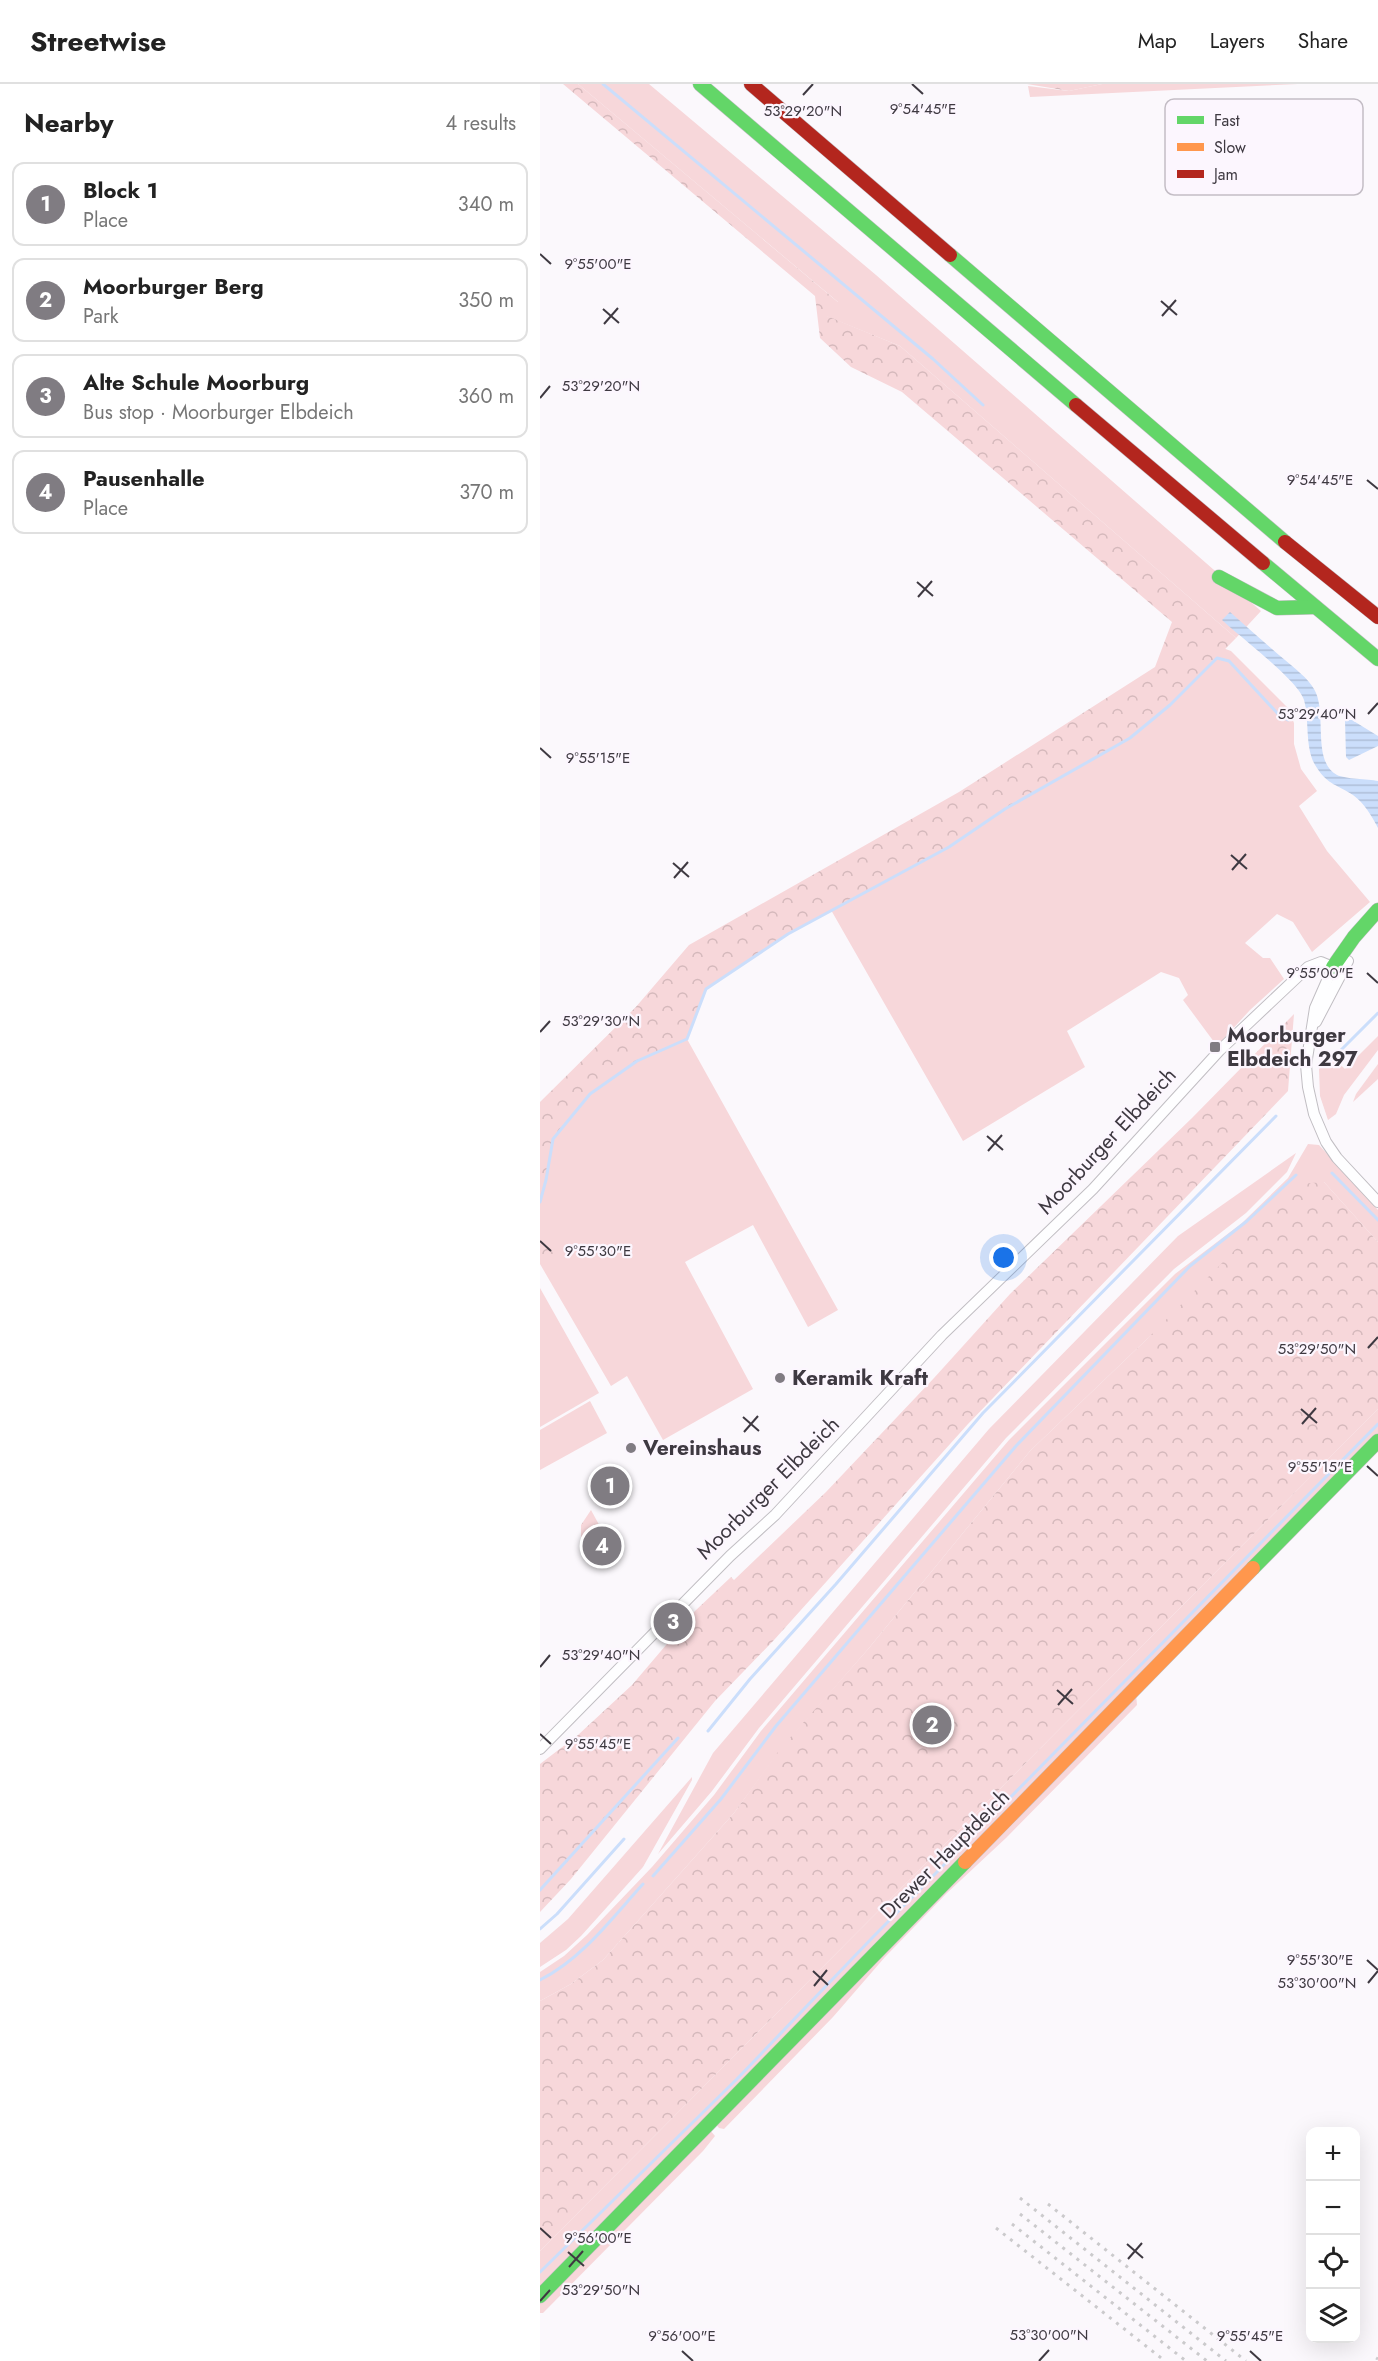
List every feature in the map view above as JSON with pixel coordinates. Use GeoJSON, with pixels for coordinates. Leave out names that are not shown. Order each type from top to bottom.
{"type":"FeatureCollection","features":[{"type":"Feature","properties":{"kind":"main road"},"geometry":{"type":"LineString","coordinates":[[700,84],[1378,658]]}},
{"type":"Feature","properties":{"kind":"main road"},"geometry":{"type":"LineString","coordinates":[[751,84],[1273,532],[1378,617]]}},
{"type":"Feature","properties":{"kind":"main road"},"geometry":{"type":"LineString","coordinates":[[1220,577],[1277,608],[1316,607]]}},
{"type":"Feature","properties":{"kind":"main road"},"geometry":{"type":"LineString","coordinates":[[1333,967],[1354,937],[1378,910]]}},
{"type":"Feature","properties":{"kind":"main road"},"geometry":{"type":"LineString","coordinates":[[1348,961],[1378,920]]}},
{"type":"Feature","properties":{"kind":"main road","name":"Drewer Hauptdeich"},"geometry":{"type":"LineString","coordinates":[[540,2296],[1378,1441]]}},
{"type":"Feature","properties":{"kind":"street","name":"Moorburger Elbdeich"},"geometry":{"type":"LineString","coordinates":[[540,1749],[730,1556],[775,1515],[942,1335],[1078,1203],[1220,1050],[1308,967],[1321,962],[1333,967],[1348,961]]}},
{"type":"Feature","properties":{"kind":"street"},"geometry":{"type":"LineString","coordinates":[[1313,1030],[1348,961]]}},
{"type":"Feature","properties":{"kind":"street"},"geometry":{"type":"LineString","coordinates":[[1333,967],[1317,1001],[1306,1074],[1317,1123],[1334,1153],[1378,1202]]}},
{"type":"Feature","properties":{"kind":"green space"},"geometry":{"type":"Polygon","coordinates":[[[563,84],[578,84],[839,303],[827,316],[900,346],[1236,638],[1170,705],[1130,738],[1005,809],[949,847],[788,934],[706,989],[687,1039],[637,1061],[590,1094],[553,1139],[540,1202],[540,1102],[635,1008],[689,945],[959,792],[1155,667],[1172,622],[902,392],[851,367],[820,338],[815,296],[563,84]]]}},
{"type":"Feature","properties":{"kind":"green space"},"geometry":{"type":"Polygon","coordinates":[[[578,84],[649,84],[876,275],[1261,611],[1236,638],[900,346],[826,316],[838,302],[578,84]]]}},
{"type":"Feature","properties":{"kind":"green space"},"geometry":{"type":"Polygon","coordinates":[[[1027,84],[1102,84],[1069,91],[1027,84]]]}},
{"type":"Feature","properties":{"kind":"green space"},"geometry":{"type":"Polygon","coordinates":[[[1102,84],[1298,84],[1030,97],[1028,86],[1069,91],[1102,84]]]}},
{"type":"Feature","properties":{"kind":"green space"},"geometry":{"type":"Polygon","coordinates":[[[1220,647],[1231,651],[1288,708],[1294,723],[1294,744],[1301,769],[1317,791],[1299,806],[1327,851],[1370,902],[1312,952],[1293,922],[1277,914],[1245,943],[1263,958],[1270,958],[1284,979],[1250,1010],[1217,1046],[1183,1000],[1188,995],[1179,978],[1161,972],[1067,1031],[1085,1067],[963,1141],[819,889],[1220,647]]]}},
{"type":"Feature","properties":{"kind":"green space"},"geometry":{"type":"Polygon","coordinates":[[[1294,1014],[1288,1091],[968,1424],[774,1640],[715,1701],[571,1879],[540,1912],[540,1764],[578,1735],[632,1685],[695,1611],[731,1577],[734,1580],[826,1492],[1010,1294],[1192,1118],[1294,1014]]]}},
{"type":"Feature","properties":{"kind":"green space"},"geometry":{"type":"Polygon","coordinates":[[[1378,1036],[1378,1050],[1344,1095],[1336,1114],[1328,1120],[1320,1096],[1319,1069],[1332,1057],[1345,1069],[1378,1036]]]}},
{"type":"Feature","properties":{"kind":"green space"},"geometry":{"type":"Polygon","coordinates":[[[687,1039],[838,1310],[808,1327],[753,1225],[685,1262],[753,1389],[663,1440],[627,1376],[611,1386],[540,1264],[540,1202],[553,1139],[590,1094],[637,1061],[687,1039]]]}},
{"type":"Feature","properties":{"kind":"green space"},"geometry":{"type":"Polygon","coordinates":[[[1378,1064],[1378,1079],[1353,1102],[1356,1094],[1378,1064]]]}},
{"type":"Feature","properties":{"kind":"green space"},"geometry":{"type":"Polygon","coordinates":[[[1308,1144],[1319,1145],[1378,1210],[1378,1242],[1324,1182],[1147,1339],[1030,1451],[869,1648],[781,1749],[734,1813],[603,1960],[571,1984],[540,2001],[540,1972],[564,1956],[587,1935],[652,1867],[714,1795],[761,1731],[1009,1440],[1175,1274],[1242,1223],[1288,1178],[1308,1144]]]}},
{"type":"Feature","properties":{"kind":"green space"},"geometry":{"type":"Polygon","coordinates":[[[1296,1153],[1287,1172],[1246,1213],[1174,1269],[1006,1438],[759,1728],[712,1791],[658,1854],[713,1753],[989,1429],[1178,1236],[1296,1153]]]}},
{"type":"Feature","properties":{"kind":"green space"},"geometry":{"type":"Polygon","coordinates":[[[1324,1182],[1378,1242],[1378,1409],[540,2251],[540,2001],[571,1984],[603,1960],[734,1813],[780,1749],[869,1648],[1030,1451],[1147,1339],[1300,1184],[1324,1182]]]}},
{"type":"Feature","properties":{"kind":"green space"},"geometry":{"type":"Polygon","coordinates":[[[540,1227],[558,1252],[540,1262],[540,1227]]]}},
{"type":"Feature","properties":{"kind":"green space"},"geometry":{"type":"Polygon","coordinates":[[[540,1288],[599,1393],[540,1427],[540,1288]]]}},
{"type":"Feature","properties":{"kind":"green space"},"geometry":{"type":"Polygon","coordinates":[[[590,1401],[607,1433],[540,1470],[540,1430],[590,1401]]]}},
{"type":"Feature","properties":{"kind":"green space"},"geometry":{"type":"Polygon","coordinates":[[[1378,1409],[1378,1434],[540,2286],[540,2251],[1378,1409]]]}},
{"type":"Feature","properties":{"kind":"green space"},"geometry":{"type":"Polygon","coordinates":[[[591,1510],[603,1532],[581,1544],[581,1525],[591,1510]]]}},
{"type":"Feature","properties":{"kind":"green space"},"geometry":{"type":"Polygon","coordinates":[[[1136,1694],[1137,1705],[1006,1838],[947,1893],[885,1957],[833,2017],[724,2129],[719,2128],[715,2123],[1136,1694]]]}},
{"type":"Feature","properties":{"kind":"green space"},"geometry":{"type":"Polygon","coordinates":[[[692,1777],[643,1867],[581,1936],[566,1950],[540,1967],[540,1943],[568,1919],[692,1777]]]}},
{"type":"Feature","properties":{"kind":"green space"},"geometry":{"type":"Polygon","coordinates":[[[709,2129],[715,2136],[703,2151],[543,2313],[540,2313],[540,2299],[709,2129]]]}},
{"type":"Feature","properties":{"kind":"water"},"geometry":{"type":"Polygon","coordinates":[[[1230,612],[1301,673],[1314,689],[1320,710],[1324,759],[1329,768],[1337,775],[1378,781],[1378,828],[1361,802],[1321,774],[1310,753],[1306,708],[1300,692],[1281,671],[1222,620],[1230,612]]]}},
{"type":"Feature","properties":{"kind":"water"},"geometry":{"type":"Polygon","coordinates":[[[1345,720],[1352,720],[1378,736],[1378,746],[1349,760],[1346,757],[1345,720]]]}},
{"type":"Feature","properties":{"kind":"waterway"},"geometry":{"type":"LineString","coordinates":[[603,84],[933,359],[983,405]]}},
{"type":"Feature","properties":{"kind":"waterway"},"geometry":{"type":"LineString","coordinates":[[540,1202],[553,1139],[590,1094],[637,1061],[687,1039],[706,989],[788,934],[949,847],[1005,809],[1130,738],[1170,705],[1217,658],[1229,661],[1279,715],[1288,720]]}},
{"type":"Feature","properties":{"kind":"waterway"},"geometry":{"type":"LineString","coordinates":[[1331,1060],[1378,1013]]}},
{"type":"Feature","properties":{"kind":"waterway"},"geometry":{"type":"LineString","coordinates":[[708,1731],[750,1679],[836,1584],[983,1413],[1276,1116]]}},
{"type":"Feature","properties":{"kind":"waterway"},"geometry":{"type":"LineString","coordinates":[[1332,1173],[1378,1220]]}},
{"type":"Feature","properties":{"kind":"waterway"},"geometry":{"type":"LineString","coordinates":[[653,1876],[721,1799],[776,1726],[1016,1446],[1190,1266],[1247,1221],[1296,1175]]}},
{"type":"Feature","properties":{"kind":"waterway"},"geometry":{"type":"LineString","coordinates":[[540,2272],[737,2079],[873,1937],[1378,1424]]}},
{"type":"Feature","properties":{"kind":"waterway"},"geometry":{"type":"LineString","coordinates":[[540,1890],[678,1738]]}},
{"type":"Feature","properties":{"kind":"waterway"},"geometry":{"type":"LineString","coordinates":[[540,1929],[557,1914],[624,1839]]}},
{"type":"Feature","properties":{"kind":"waterway"},"geometry":{"type":"LineString","coordinates":[[540,1980],[583,1949],[643,1884]]}},
{"type":"Feature","properties":{"kind":"railway"},"geometry":{"type":"LineString","coordinates":[[1020,2198],[1226,2361]]}},
{"type":"Feature","properties":{"kind":"railway"},"geometry":{"type":"LineString","coordinates":[[1048,2204],[1246,2361]]}},
{"type":"Feature","properties":{"kind":"railway"},"geometry":{"type":"LineString","coordinates":[[1020,2214],[1207,2361]]}},
{"type":"Feature","properties":{"kind":"railway"},"geometry":{"type":"LineString","coordinates":[[1012,2224],[1186,2361]]}},
{"type":"Feature","properties":{"kind":"railway"},"geometry":{"type":"LineString","coordinates":[[996,2228],[1165,2361]]}},
{"type":"Feature","properties":{"kind":"traffic: fast"},"geometry":{"type":"LineString","coordinates":[[700,84],[1076,405]]}},
{"type":"Feature","properties":{"kind":"traffic: fast"},"geometry":{"type":"LineString","coordinates":[[950,255],[1285,542]]}},
{"type":"Feature","properties":{"kind":"traffic: fast"},"geometry":{"type":"LineString","coordinates":[[1263,563],[1378,659]]}},
{"type":"Feature","properties":{"kind":"traffic: fast"},"geometry":{"type":"LineString","coordinates":[[1219,577],[1277,608],[1315,607]]}},
{"type":"Feature","properties":{"kind":"traffic: fast"},"geometry":{"type":"LineString","coordinates":[[1333,967],[1354,937],[1378,910]]}},
{"type":"Feature","properties":{"kind":"traffic: fast"},"geometry":{"type":"LineString","coordinates":[[1253,1568],[1378,1441]]}},
{"type":"Feature","properties":{"kind":"traffic: fast"},"geometry":{"type":"LineString","coordinates":[[540,2296],[965,1862]]}},
{"type":"Feature","properties":{"kind":"traffic: slow"},"geometry":{"type":"LineString","coordinates":[[965,1862],[1253,1568]]}},
{"type":"Feature","properties":{"kind":"traffic: jam"},"geometry":{"type":"LineString","coordinates":[[751,84],[950,255]]}},
{"type":"Feature","properties":{"kind":"traffic: jam"},"geometry":{"type":"LineString","coordinates":[[1076,405],[1263,563]]}},
{"type":"Feature","properties":{"kind":"traffic: jam"},"geometry":{"type":"LineString","coordinates":[[1285,542],[1378,617]]}},
{"type":"Feature","properties":{"kind":"place","name":"Moorburger Elbdeich 297"},"geometry":{"type":"Point","coordinates":[1215,1047]}},
{"type":"Feature","properties":{"kind":"place","name":"Keramik Kraft"},"geometry":{"type":"Point","coordinates":[780,1378]}},
{"type":"Feature","properties":{"kind":"place","name":"Vereinshaus"},"geometry":{"type":"Point","coordinates":[631,1448]}},
{"type":"Feature","properties":{"kind":"place","name":"Block 1"},"geometry":{"type":"Point","coordinates":[610,1486]}},
{"type":"Feature","properties":{"kind":"place","name":"Pausenhalle"},"geometry":{"type":"Point","coordinates":[602,1546]}},
{"type":"Feature","properties":{"kind":"place","name":"Alte Schule Moorburg"},"geometry":{"type":"Point","coordinates":[673,1622]}},
{"type":"Feature","properties":{"kind":"place","name":"Moorburger Berg"},"geometry":{"type":"Point","coordinates":[932,1725]}}]}
